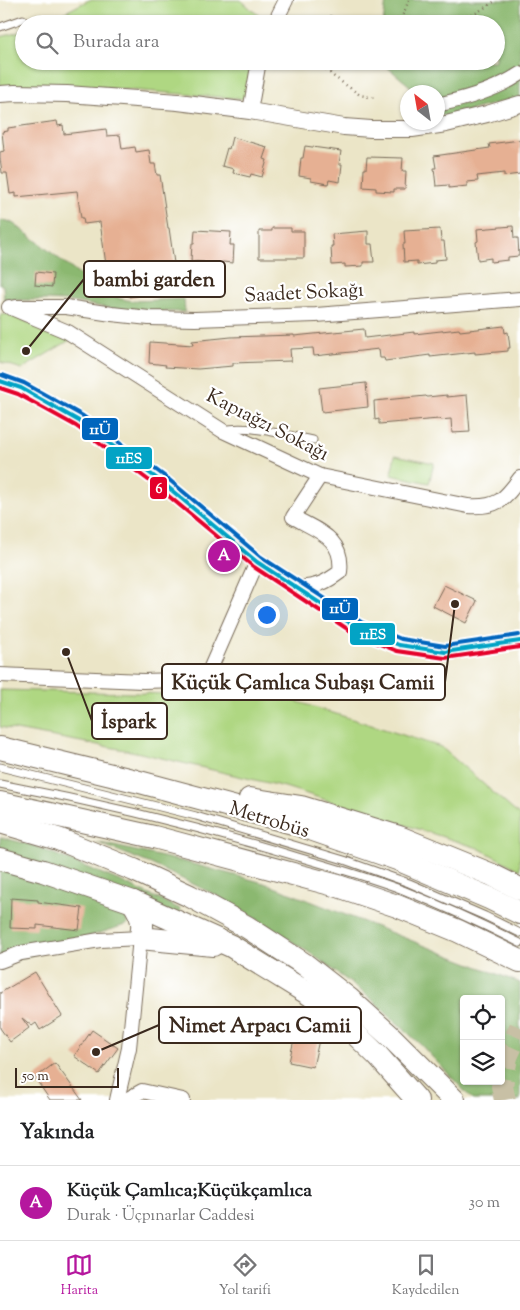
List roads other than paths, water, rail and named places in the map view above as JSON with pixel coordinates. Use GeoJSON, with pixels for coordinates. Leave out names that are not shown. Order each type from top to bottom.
{"type":"FeatureCollection","features":[{"type":"Feature","properties":{"kind":"highway"},"geometry":{"type":"LineString","coordinates":[[0,748],[136,781],[296,824],[397,858],[520,913]]}},
{"type":"Feature","properties":{"kind":"highway"},"geometry":{"type":"LineString","coordinates":[[136,781],[301,807],[399,837],[490,874],[520,889]]}},
{"type":"Feature","properties":{"kind":"highway"},"geometry":{"type":"LineString","coordinates":[[0,804],[154,837],[338,886],[397,906],[520,961]]}},
{"type":"Feature","properties":{"kind":"highway"},"geometry":{"type":"LineString","coordinates":[[0,822],[58,839],[134,870],[190,896],[247,928],[304,964],[348,998],[390,1036],[454,1100]]}},
{"type":"Feature","properties":{"kind":"highway"},"geometry":{"type":"LineString","coordinates":[[0,860],[52,874],[134,902],[231,946],[312,996],[378,1056],[417,1100]]}},
{"type":"Feature","properties":{"kind":"highway"},"geometry":{"type":"LineString","coordinates":[[134,902],[140,912],[144,927],[140,938],[231,946]]}},
{"type":"Feature","properties":{"kind":"street"},"geometry":{"type":"LineString","coordinates":[[278,15],[286,0]]}},
{"type":"Feature","properties":{"kind":"street"},"geometry":{"type":"LineString","coordinates":[[250,110],[257,70]]}},
{"type":"Feature","properties":{"kind":"street"},"geometry":{"type":"LineString","coordinates":[[445,110],[505,83],[520,74]]}},
{"type":"Feature","properties":{"kind":"street"},"geometry":{"type":"LineString","coordinates":[[0,94],[67,94],[178,102],[250,110],[344,127],[364,129],[400,127]]}},
{"type":"Feature","properties":{"kind":"street"},"geometry":{"type":"LineString","coordinates":[[445,115],[466,120],[520,104]]}},
{"type":"Feature","properties":{"kind":"street","name":"Saadet Sokağı"},"geometry":{"type":"LineString","coordinates":[[4,307],[66,307],[149,318],[195,319],[316,315],[520,299]]}},
{"type":"Feature","properties":{"kind":"street","name":"Kapıağzı Sokağı"},"geometry":{"type":"LineString","coordinates":[[4,307],[68,332],[223,431],[320,476],[468,506],[482,507],[501,500],[520,478]]}},
{"type":"Feature","properties":{"kind":"street"},"geometry":{"type":"LineString","coordinates":[[0,381],[21,388],[79,421],[163,483],[257,562],[358,628],[399,645],[445,652],[520,641]]}},
{"type":"Feature","properties":{"kind":"street"},"geometry":{"type":"LineString","coordinates":[[298,588],[328,582],[340,572],[341,561],[338,550],[328,537],[292,517],[320,476]]}},
{"type":"Feature","properties":{"kind":"street"},"geometry":{"type":"LineString","coordinates":[[0,676],[144,681],[179,680],[208,674],[257,562]]}},
{"type":"Feature","properties":{"kind":"street"},"geometry":{"type":"LineString","coordinates":[[0,961],[21,953],[100,940],[140,938],[129,1048],[117,1100]]}},
{"type":"Feature","properties":{"kind":"street"},"geometry":{"type":"LineString","coordinates":[[126,1100],[142,1091],[184,1100]]}},
{"type":"Feature","properties":{"kind":"lane"},"geometry":{"type":"LineString","coordinates":[[0,27],[15,22]]}},
{"type":"Feature","properties":{"kind":"lane"},"geometry":{"type":"LineString","coordinates":[[223,431],[231,428],[247,428],[313,440]]}},
{"type":"Feature","properties":{"kind":"lane","name":"Metrobüs"},"geometry":{"type":"LineString","coordinates":[[0,768],[196,816],[344,860],[409,882],[520,933]]}},
{"type":"Feature","properties":{"kind":"lane","name":"Metrobüs"},"geometry":{"type":"LineString","coordinates":[[0,784],[127,810],[261,845],[402,890],[520,943]]}},
{"type":"Feature","properties":{"kind":"tunnel"},"geometry":{"type":"LineString","coordinates":[[505,1100],[502,1086],[507,1057],[520,1027]]}},
{"type":"Feature","properties":{"kind":"place","name":"bambi garden"},"geometry":{"type":"Point","coordinates":[26,351]}},
{"type":"Feature","properties":{"kind":"place","name":"Küçük Çamlıca;Küçükçamlıca"},"geometry":{"type":"Point","coordinates":[224,556]}},
{"type":"Feature","properties":{"kind":"place","name":"Küçük Çamlıca Subaşı Camii"},"geometry":{"type":"Point","coordinates":[455,604]}},
{"type":"Feature","properties":{"kind":"place","name":"İspark"},"geometry":{"type":"Point","coordinates":[66,652]}},
{"type":"Feature","properties":{"kind":"place","name":"Nimet Arpacı Camii"},"geometry":{"type":"Point","coordinates":[96,1052]}}]}
